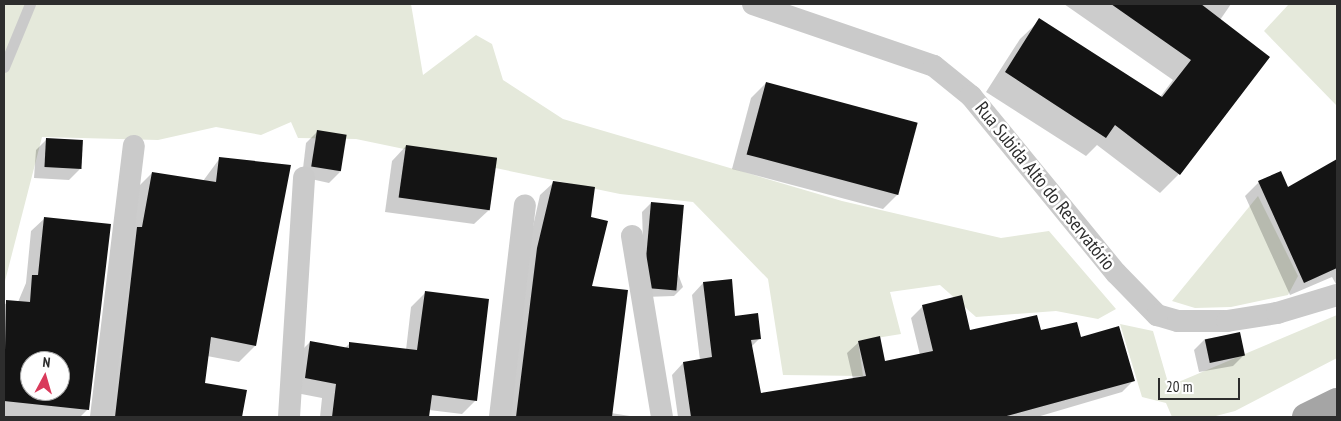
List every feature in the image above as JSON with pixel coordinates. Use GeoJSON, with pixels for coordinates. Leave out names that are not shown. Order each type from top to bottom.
{"type":"FeatureCollection","features":[{"type":"Feature","properties":{"kind":"main road"},"geometry":{"type":"LineString","coordinates":[[1306,417],[1337,402]]}},
{"type":"Feature","properties":{"kind":"street","name":"Rua Subida Alto do Reservatório"},"geometry":{"type":"LineString","coordinates":[[754,4],[891,48],[941,72],[971,96],[1116,273],[1157,315],[1178,321],[1227,321],[1277,313],[1337,295]]}},
{"type":"Feature","properties":{"kind":"street"},"geometry":{"type":"LineString","coordinates":[[101,417],[134,146]]}},
{"type":"Feature","properties":{"kind":"street"},"geometry":{"type":"LineString","coordinates":[[289,417],[304,177]]}},
{"type":"Feature","properties":{"kind":"street"},"geometry":{"type":"LineString","coordinates":[[500,417],[525,205]]}},
{"type":"Feature","properties":{"kind":"street"},"geometry":{"type":"LineString","coordinates":[[632,236],[662,417]]}},
{"type":"Feature","properties":{"kind":"lane"},"geometry":{"type":"LineString","coordinates":[[4,67],[30,4]]}},
{"type":"Feature","properties":{"kind":"shaded area"},"geometry":{"type":"Polygon","coordinates":[[[4,4],[411,4],[423,75],[476,35],[492,44],[503,80],[563,119],[842,201],[1001,238],[1049,231],[1116,309],[1098,319],[1056,311],[976,317],[940,285],[890,292],[901,334],[858,341],[863,376],[783,375],[768,279],[693,202],[620,194],[356,139],[298,138],[291,122],[261,135],[216,127],[158,140],[42,137],[4,285],[4,4]]]}},
{"type":"Feature","properties":{"kind":"shaded area"},"geometry":{"type":"Polygon","coordinates":[[[1289,4],[1337,4],[1337,106],[1264,31],[1289,4]]]}},
{"type":"Feature","properties":{"kind":"shaded area"},"geometry":{"type":"Polygon","coordinates":[[[1258,196],[1298,276],[1288,295],[1231,307],[1195,308],[1172,301],[1258,196]]]}},
{"type":"Feature","properties":{"kind":"shaded area"},"geometry":{"type":"Polygon","coordinates":[[[1337,315],[1337,358],[1235,411],[1212,417],[1172,417],[1166,403],[1142,397],[1120,324],[1153,331],[1169,386],[1337,315]]]}},
{"type":"Feature","properties":{"kind":"building"},"geometry":{"type":"Polygon","coordinates":[[[1111,4],[1201,4],[1270,57],[1180,175],[1115,125],[1106,138],[1005,72],[1039,18],[1162,97],[1191,60],[1111,4]]]}},
{"type":"Feature","properties":{"kind":"building"},"geometry":{"type":"Polygon","coordinates":[[[766,82],[918,123],[898,195],[747,154],[766,82]]]}},
{"type":"Feature","properties":{"kind":"building"},"geometry":{"type":"Polygon","coordinates":[[[317,130],[347,135],[341,171],[311,167],[317,130]]]}},
{"type":"Feature","properties":{"kind":"building"},"geometry":{"type":"Polygon","coordinates":[[[46,138],[83,140],[81,169],[44,167],[46,138]]]}},
{"type":"Feature","properties":{"kind":"building"},"geometry":{"type":"Polygon","coordinates":[[[406,145],[497,158],[490,210],[399,197],[406,145]]]}},
{"type":"Feature","properties":{"kind":"building"},"geometry":{"type":"Polygon","coordinates":[[[219,157],[291,165],[256,346],[211,337],[205,383],[247,390],[242,417],[115,417],[137,227],[142,227],[152,172],[216,182],[219,157]]]}},
{"type":"Feature","properties":{"kind":"building"},"geometry":{"type":"Polygon","coordinates":[[[1337,159],[1337,268],[1304,283],[1258,181],[1281,171],[1288,187],[1337,159]]]}},
{"type":"Feature","properties":{"kind":"building"},"geometry":{"type":"Polygon","coordinates":[[[553,181],[595,187],[591,217],[608,221],[592,286],[628,290],[612,417],[516,417],[537,248],[553,181]]]}},
{"type":"Feature","properties":{"kind":"building"},"geometry":{"type":"Polygon","coordinates":[[[651,202],[684,205],[676,291],[644,288],[651,202]]]}},
{"type":"Feature","properties":{"kind":"building"},"geometry":{"type":"Polygon","coordinates":[[[44,217],[111,224],[89,410],[4,401],[6,300],[30,302],[32,275],[38,275],[44,217]]]}},
{"type":"Feature","properties":{"kind":"building"},"geometry":{"type":"Polygon","coordinates":[[[732,279],[735,316],[758,313],[761,339],[751,340],[761,393],[866,376],[858,341],[880,336],[885,361],[933,351],[922,305],[962,295],[970,330],[1037,315],[1041,330],[1077,322],[1081,337],[1119,326],[1135,381],[1003,417],[691,417],[683,362],[712,357],[703,282],[732,279]]]}},
{"type":"Feature","properties":{"kind":"building"},"geometry":{"type":"Polygon","coordinates":[[[425,291],[489,299],[477,401],[432,395],[429,417],[332,417],[336,384],[305,378],[310,341],[349,348],[349,342],[417,350],[425,291]]]}},
{"type":"Feature","properties":{"kind":"building"},"geometry":{"type":"Polygon","coordinates":[[[1240,332],[1245,355],[1210,363],[1205,339],[1240,332]]]}}]}
